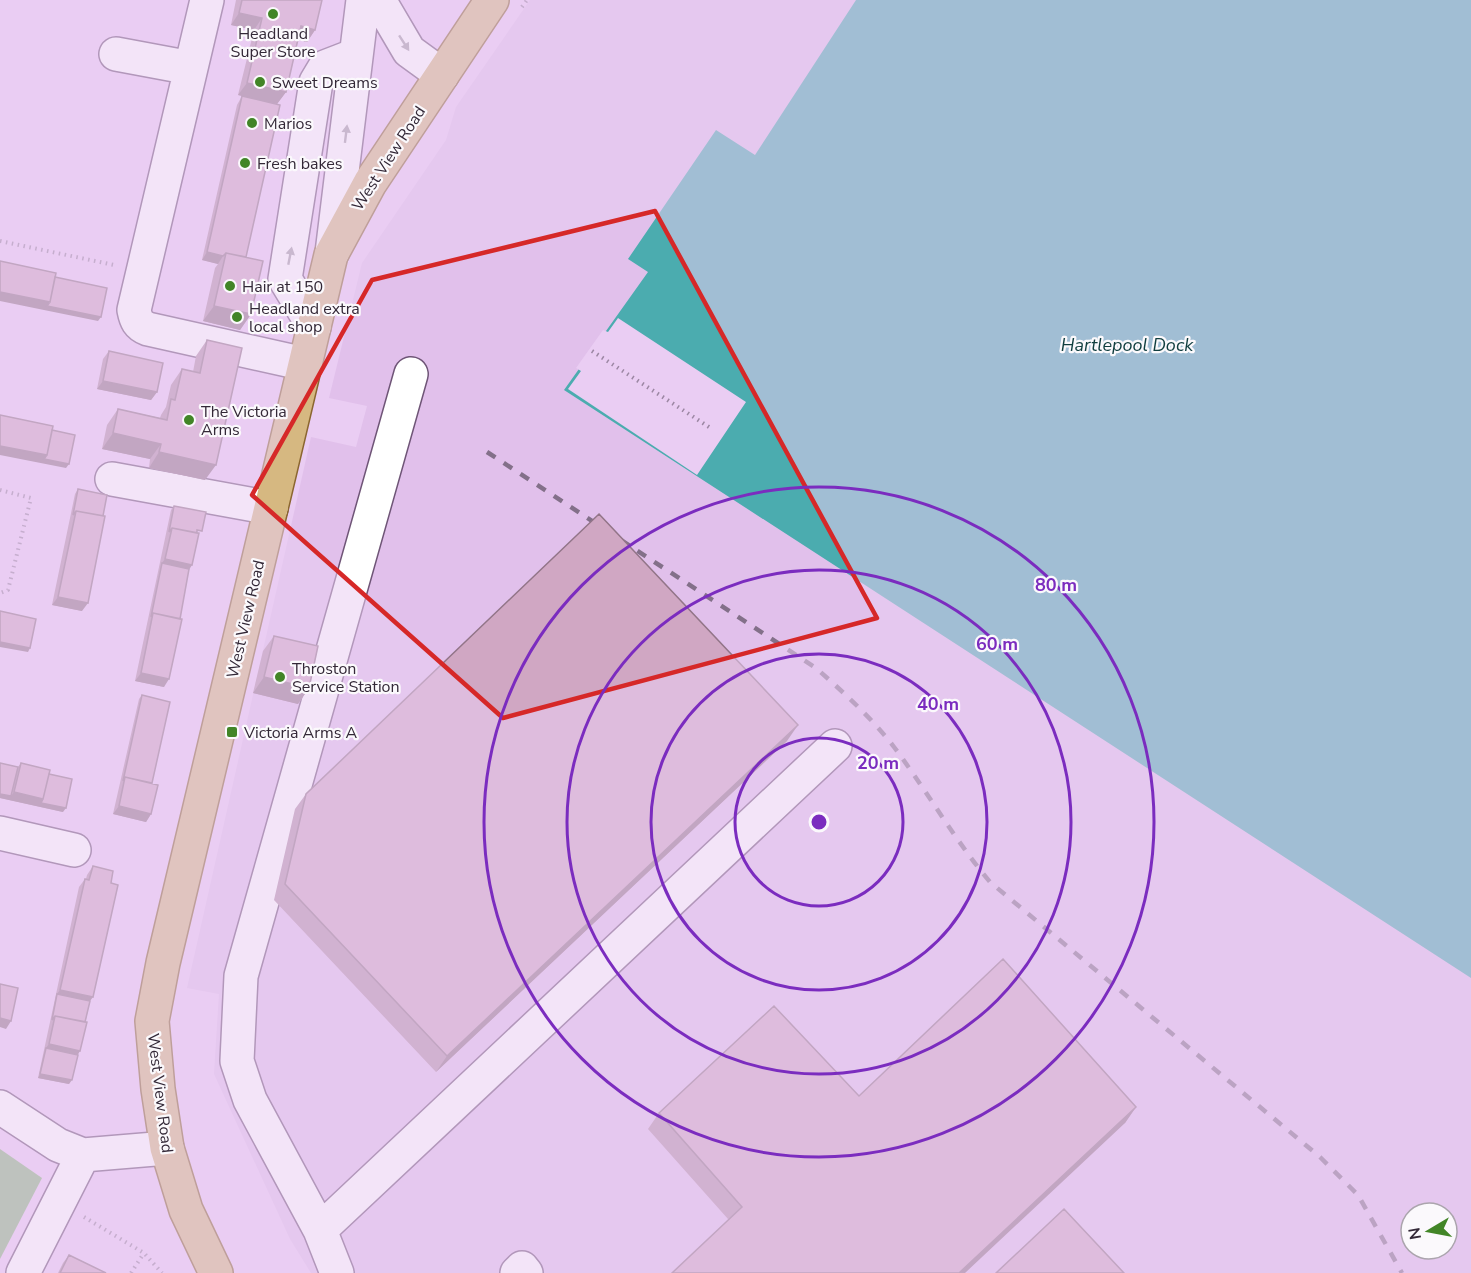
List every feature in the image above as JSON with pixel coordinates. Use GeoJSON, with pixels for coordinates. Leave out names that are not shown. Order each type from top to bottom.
{"type":"FeatureCollection","features":[{"type":"Feature","properties":{"kind":"main road","name":"West View Road"},"geometry":{"type":"LineString","coordinates":[[216,1273],[186,1210],[168,1148],[158,1089],[152,1022],[165,952],[331,255],[370,183],[441,75],[506,5]]}},
{"type":"Feature","properties":{"kind":"street"},"geometry":{"type":"LineString","coordinates":[[207,0],[134,310],[136,319],[141,326],[148,329],[305,364]]}},
{"type":"Feature","properties":{"kind":"street"},"geometry":{"type":"LineString","coordinates":[[331,255],[363,0]]}},
{"type":"Feature","properties":{"kind":"street"},"geometry":{"type":"LineString","coordinates":[[379,0],[409,51],[441,75]]}},
{"type":"Feature","properties":{"kind":"street"},"geometry":{"type":"LineString","coordinates":[[116,54],[191,68]]}},
{"type":"Feature","properties":{"kind":"street"},"geometry":{"type":"LineString","coordinates":[[314,327],[285,279],[316,82],[325,67],[356,55]]}},
{"type":"Feature","properties":{"kind":"street"},"geometry":{"type":"LineString","coordinates":[[337,1273],[320,1230],[250,1100],[237,1061],[241,976],[411,374]]}},
{"type":"Feature","properties":{"kind":"street"},"geometry":{"type":"LineString","coordinates":[[112,479],[271,508]]}},
{"type":"Feature","properties":{"kind":"street"},"geometry":{"type":"LineString","coordinates":[[320,1230],[835,746]]}},
{"type":"Feature","properties":{"kind":"street"},"geometry":{"type":"LineString","coordinates":[[0,833],[74,850]]}},
{"type":"Feature","properties":{"kind":"street"},"geometry":{"type":"LineString","coordinates":[[0,1107],[58,1145],[83,1155],[168,1148]]}},
{"type":"Feature","properties":{"kind":"street"},"geometry":{"type":"LineString","coordinates":[[23,1273],[83,1155]]}},
{"type":"Feature","properties":{"kind":"street"},"geometry":{"type":"LineString","coordinates":[[517,1273],[522,1269],[526,1273]]}},
{"type":"Feature","properties":{"kind":"path"},"geometry":{"type":"LineString","coordinates":[[506,5],[526,0]]}},
{"type":"Feature","properties":{"kind":"path"},"geometry":{"type":"LineString","coordinates":[[0,241],[116,266]]}},
{"type":"Feature","properties":{"kind":"path"},"geometry":{"type":"LineString","coordinates":[[592,351],[709,427]]}},
{"type":"Feature","properties":{"kind":"path"},"geometry":{"type":"LineString","coordinates":[[0,490],[31,498],[8,590],[0,593]]}},
{"type":"Feature","properties":{"kind":"path"},"geometry":{"type":"LineString","coordinates":[[65,1193],[81,1215],[144,1253],[162,1273]]}},
{"type":"Feature","properties":{"kind":"path"},"geometry":{"type":"LineString","coordinates":[[131,1273],[144,1253]]}},
{"type":"Feature","properties":{"kind":"highlighted area"},"geometry":{"type":"Polygon","coordinates":[[[655,211],[877,618],[503,718],[252,495],[372,280],[655,211]]]}},
{"type":"Feature","properties":{"kind":"shaded area"},"geometry":{"type":"Polygon","coordinates":[[[530,0],[1471,0],[1471,1273],[311,1273],[290,1239],[214,1074],[219,994],[187,988],[311,437],[356,447],[367,406],[329,398],[362,263],[446,140],[456,107],[530,0]]]}},
{"type":"Feature","properties":{"kind":"shaded area"},"geometry":{"type":"Polygon","coordinates":[[[0,1149],[42,1178],[0,1259],[0,1149]]]}},
{"type":"Feature","properties":{"kind":"water","name":"Hartlepool Dock"},"geometry":{"type":"Polygon","coordinates":[[[856,0],[1471,0],[1471,978],[564,390],[648,272],[628,259],[716,130],[755,155],[856,0]]]}},
{"type":"Feature","properties":{"kind":"pier"},"geometry":{"type":"Polygon","coordinates":[[[618,318],[746,402],[697,475],[568,389],[581,371],[576,368],[603,330],[608,332],[618,318]]]}},
{"type":"Feature","properties":{"kind":"building"},"geometry":{"type":"Polygon","coordinates":[[[242,0],[322,0],[315,30],[301,26],[286,92],[247,83],[262,18],[239,13],[242,0]]]}},
{"type":"Feature","properties":{"kind":"building"},"geometry":{"type":"Polygon","coordinates":[[[242,96],[280,105],[246,257],[226,253],[223,256],[207,252],[242,96]]]}},
{"type":"Feature","properties":{"kind":"building"},"geometry":{"type":"Polygon","coordinates":[[[226,253],[263,261],[251,314],[214,306],[226,253]]]}},
{"type":"Feature","properties":{"kind":"building"},"geometry":{"type":"Polygon","coordinates":[[[0,261],[56,273],[50,302],[0,292],[0,261]]]}},
{"type":"Feature","properties":{"kind":"building"},"geometry":{"type":"Polygon","coordinates":[[[55,277],[107,288],[101,317],[47,306],[50,302],[55,277]]]}},
{"type":"Feature","properties":{"kind":"building","name":"The Victoria Arms"},"geometry":{"type":"Polygon","coordinates":[[[207,340],[242,348],[216,465],[159,452],[161,444],[113,433],[118,409],[167,420],[171,399],[175,400],[182,369],[200,373],[207,340]]]}},
{"type":"Feature","properties":{"kind":"building"},"geometry":{"type":"Polygon","coordinates":[[[109,351],[163,363],[157,392],[103,381],[109,351]]]}},
{"type":"Feature","properties":{"kind":"building"},"geometry":{"type":"Polygon","coordinates":[[[0,415],[53,426],[47,455],[0,446],[0,415]]]}},
{"type":"Feature","properties":{"kind":"building"},"geometry":{"type":"Polygon","coordinates":[[[52,430],[75,435],[69,464],[44,459],[47,455],[52,430]]]}},
{"type":"Feature","properties":{"kind":"building"},"geometry":{"type":"Polygon","coordinates":[[[78,489],[107,495],[103,516],[76,511],[73,515],[78,489]]]}},
{"type":"Feature","properties":{"kind":"building"},"geometry":{"type":"Polygon","coordinates":[[[174,506],[206,512],[202,531],[197,530],[197,533],[172,528],[169,532],[174,506]]]}},
{"type":"Feature","properties":{"kind":"building"},"geometry":{"type":"Polygon","coordinates":[[[76,511],[105,516],[88,603],[58,597],[76,511]]]}},
{"type":"Feature","properties":{"kind":"building"},"geometry":{"type":"Polygon","coordinates":[[[599,514],[798,725],[447,1056],[285,884],[306,794],[599,514]]]}},
{"type":"Feature","properties":{"kind":"building"},"geometry":{"type":"Polygon","coordinates":[[[172,528],[199,533],[192,565],[165,559],[172,528]]]}},
{"type":"Feature","properties":{"kind":"building"},"geometry":{"type":"Polygon","coordinates":[[[162,563],[189,569],[180,619],[153,613],[151,617],[162,563]]]}},
{"type":"Feature","properties":{"kind":"building"},"geometry":{"type":"Polygon","coordinates":[[[0,611],[36,619],[30,648],[0,642],[0,611]]]}},
{"type":"Feature","properties":{"kind":"building"},"geometry":{"type":"Polygon","coordinates":[[[153,613],[182,619],[169,679],[141,673],[153,613]]]}},
{"type":"Feature","properties":{"kind":"building"},"geometry":{"type":"Polygon","coordinates":[[[274,636],[318,646],[309,688],[264,677],[274,636]]]}},
{"type":"Feature","properties":{"kind":"building"},"geometry":{"type":"Polygon","coordinates":[[[142,695],[170,702],[152,783],[125,777],[123,781],[142,695]]]}},
{"type":"Feature","properties":{"kind":"building"},"geometry":{"type":"Polygon","coordinates":[[[0,763],[18,767],[11,796],[0,794],[0,763]]]}},
{"type":"Feature","properties":{"kind":"building"},"geometry":{"type":"Polygon","coordinates":[[[21,763],[50,770],[43,799],[14,792],[21,763]]]}},
{"type":"Feature","properties":{"kind":"building"},"geometry":{"type":"Polygon","coordinates":[[[49,774],[72,779],[66,808],[41,803],[49,774]]]}},
{"type":"Feature","properties":{"kind":"building"},"geometry":{"type":"Polygon","coordinates":[[[125,777],[158,785],[151,814],[119,806],[125,777]]]}},
{"type":"Feature","properties":{"kind":"building"},"geometry":{"type":"Polygon","coordinates":[[[93,866],[113,871],[111,883],[118,885],[93,997],[60,990],[85,879],[89,880],[93,866]]]}},
{"type":"Feature","properties":{"kind":"building"},"geometry":{"type":"Polygon","coordinates":[[[1003,959],[1136,1107],[959,1273],[672,1273],[742,1207],[659,1113],[774,1006],[859,1096],[1003,959]]]}},
{"type":"Feature","properties":{"kind":"building"},"geometry":{"type":"Polygon","coordinates":[[[0,984],[18,988],[11,1021],[0,1018],[0,984]]]}},
{"type":"Feature","properties":{"kind":"building"},"geometry":{"type":"Polygon","coordinates":[[[57,994],[90,1001],[85,1022],[55,1016],[52,1020],[57,994]]]}},
{"type":"Feature","properties":{"kind":"building"},"geometry":{"type":"Polygon","coordinates":[[[55,1016],[87,1022],[80,1051],[49,1044],[55,1016]]]}},
{"type":"Feature","properties":{"kind":"building"},"geometry":{"type":"Polygon","coordinates":[[[46,1048],[78,1055],[72,1080],[40,1074],[46,1048]]]}},
{"type":"Feature","properties":{"kind":"building"},"geometry":{"type":"Polygon","coordinates":[[[1064,1209],[1124,1273],[996,1273],[1064,1209]]]}},
{"type":"Feature","properties":{"kind":"building"},"geometry":{"type":"Polygon","coordinates":[[[69,1255],[106,1273],[60,1273],[69,1255]]]}},
{"type":"Feature","properties":{"kind":"railway"},"geometry":{"type":"LineString","coordinates":[[487,452],[816,668],[867,715],[894,747],[964,849],[990,882],[1320,1157],[1358,1195],[1402,1273]]}},
{"type":"Feature","properties":{"kind":"place","name":"Headland Super Store"},"geometry":{"type":"Point","coordinates":[273,14]}},
{"type":"Feature","properties":{"kind":"place","name":"Sweet Dreams"},"geometry":{"type":"Point","coordinates":[260,82]}},
{"type":"Feature","properties":{"kind":"place","name":"Marios"},"geometry":{"type":"Point","coordinates":[252,123]}},
{"type":"Feature","properties":{"kind":"place","name":"Fresh bakes"},"geometry":{"type":"Point","coordinates":[245,163]}},
{"type":"Feature","properties":{"kind":"place","name":"Hair at 150"},"geometry":{"type":"Point","coordinates":[230,286]}},
{"type":"Feature","properties":{"kind":"place","name":"Headland extra local shop"},"geometry":{"type":"Point","coordinates":[237,317]}},
{"type":"Feature","properties":{"kind":"place","name":"The Victoria Arms"},"geometry":{"type":"Point","coordinates":[189,420]}},
{"type":"Feature","properties":{"kind":"place","name":"Throston Service Station"},"geometry":{"type":"Point","coordinates":[280,677]}},
{"type":"Feature","properties":{"kind":"place","name":"Victoria Arms A"},"geometry":{"type":"Point","coordinates":[232,732]}}]}
